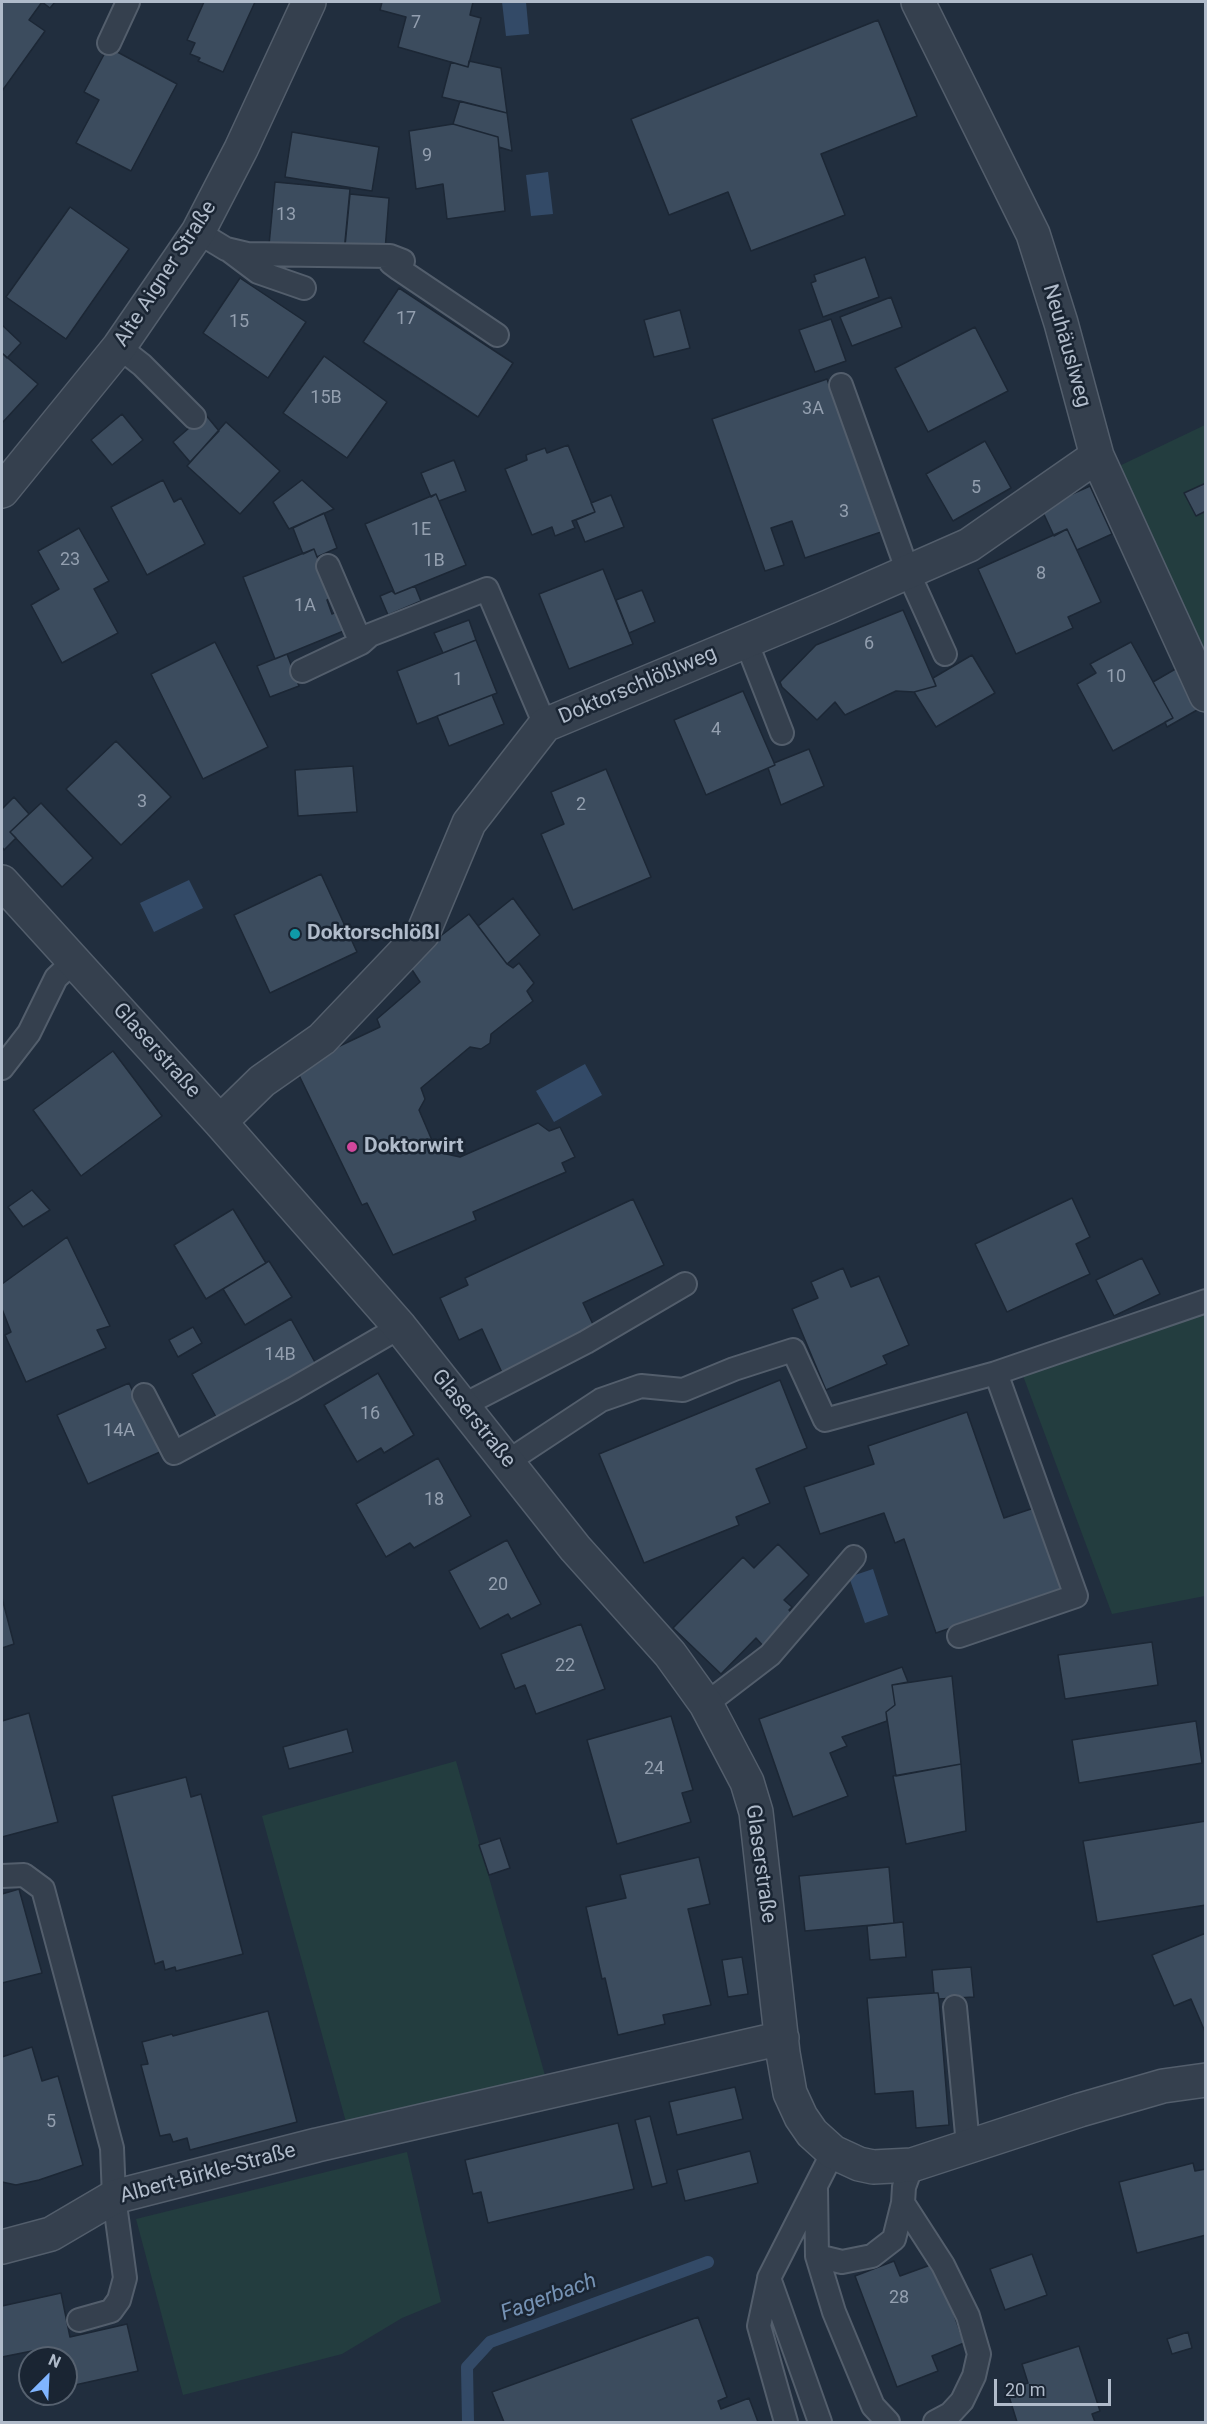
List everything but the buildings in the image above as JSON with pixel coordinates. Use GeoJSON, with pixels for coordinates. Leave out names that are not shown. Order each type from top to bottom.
{"type":"FeatureCollection","features":[{"type":"Feature","properties":{"kind":"street","name":"Alte Aigner Straße"},"geometry":{"type":"LineString","coordinates":[[2,492],[119,347],[198,232],[241,149],[309,2]]}},
{"type":"Feature","properties":{"kind":"street","name":"Neuhäuslweg"},"geometry":{"type":"LineString","coordinates":[[918,2],[1033,234],[1061,323],[1097,456],[1206,695]]}},
{"type":"Feature","properties":{"kind":"street","name":"Doktorschlößlweg"},"geometry":{"type":"LineString","coordinates":[[220,1122],[262,1081],[322,1039],[423,933],[469,823],[545,725],[969,545],[1097,456]]}},
{"type":"Feature","properties":{"kind":"street","name":"Glaserstraße"},"geometry":{"type":"LineString","coordinates":[[2,882],[220,1122],[400,1327],[575,1548],[670,1654],[706,1704],[747,1782],[756,1812],[790,2093],[812,2133],[833,2152],[859,2164],[873,2167],[912,2165],[968,2145],[1163,2086],[1206,2080]]}},
{"type":"Feature","properties":{"kind":"street","name":"Albert-Birkle-Straße"},"geometry":{"type":"LineString","coordinates":[[2,2247],[51,2234],[114,2198],[317,2145],[782,2038]]}},
{"type":"Feature","properties":{"kind":"lane"},"geometry":{"type":"LineString","coordinates":[[109,43],[128,2]]}},
{"type":"Feature","properties":{"kind":"lane"},"geometry":{"type":"LineString","coordinates":[[198,232],[258,272],[304,288]]}},
{"type":"Feature","properties":{"kind":"lane"},"geometry":{"type":"LineString","coordinates":[[226,249],[247,254],[397,259],[392,262],[399,269],[497,334]]}},
{"type":"Feature","properties":{"kind":"lane"},"geometry":{"type":"LineString","coordinates":[[119,347],[142,365],[195,417]]}},
{"type":"Feature","properties":{"kind":"lane"},"geometry":{"type":"LineString","coordinates":[[841,385],[908,572],[945,654]]}},
{"type":"Feature","properties":{"kind":"lane"},"geometry":{"type":"LineString","coordinates":[[328,566],[361,643]]}},
{"type":"Feature","properties":{"kind":"lane"},"geometry":{"type":"LineString","coordinates":[[302,671],[361,643],[370,635],[487,589],[545,725]]}},
{"type":"Feature","properties":{"kind":"lane"},"geometry":{"type":"LineString","coordinates":[[746,641],[782,733]]}},
{"type":"Feature","properties":{"kind":"lane"},"geometry":{"type":"LineString","coordinates":[[2,1068],[29,1033],[56,978],[74,961]]}},
{"type":"Feature","properties":{"kind":"lane"},"geometry":{"type":"LineString","coordinates":[[462,1406],[586,1342],[685,1284]]}},
{"type":"Feature","properties":{"kind":"lane"},"geometry":{"type":"LineString","coordinates":[[507,1462],[601,1400],[642,1386],[683,1390],[734,1369],[793,1350],[825,1420],[996,1373],[1206,1301]]}},
{"type":"Feature","properties":{"kind":"lane"},"geometry":{"type":"LineString","coordinates":[[144,1395],[174,1453],[293,1389],[400,1327]]}},
{"type":"Feature","properties":{"kind":"lane"},"geometry":{"type":"LineString","coordinates":[[959,1636],[1076,1596],[996,1373]]}},
{"type":"Feature","properties":{"kind":"lane"},"geometry":{"type":"LineString","coordinates":[[706,1704],[770,1655],[854,1557]]}},
{"type":"Feature","properties":{"kind":"lane"},"geometry":{"type":"LineString","coordinates":[[2,1876],[24,1875],[43,1888],[112,2148],[114,2198],[125,2278],[119,2300],[111,2311],[79,2320]]}},
{"type":"Feature","properties":{"kind":"lane"},"geometry":{"type":"LineString","coordinates":[[955,2007],[968,2145]]}},
{"type":"Feature","properties":{"kind":"lane"},"geometry":{"type":"LineString","coordinates":[[786,2422],[759,2326],[769,2278],[833,2152]]}},
{"type":"Feature","properties":{"kind":"lane"},"geometry":{"type":"LineString","coordinates":[[817,2256],[842,2262],[872,2256],[894,2239],[903,2204],[904,2187],[912,2165]]}},
{"type":"Feature","properties":{"kind":"lane"},"geometry":{"type":"LineString","coordinates":[[816,2186],[817,2256],[834,2312],[873,2406],[888,2422]]}},
{"type":"Feature","properties":{"kind":"lane"},"geometry":{"type":"LineString","coordinates":[[903,2204],[943,2265],[968,2316],[979,2354],[974,2376],[962,2402],[950,2414],[935,2422]]}},
{"type":"Feature","properties":{"kind":"lane"},"geometry":{"type":"LineString","coordinates":[[769,2278],[820,2422]]}},
{"type":"Feature","properties":{"kind":"green space"},"geometry":{"type":"Polygon","coordinates":[[[1205,425],[1205,681],[1113,469],[1205,425]]]}},
{"type":"Feature","properties":{"kind":"green space"},"geometry":{"type":"Polygon","coordinates":[[[1205,1308],[1205,1596],[1112,1614],[1022,1373],[1205,1308]]]}},
{"type":"Feature","properties":{"kind":"green space"},"geometry":{"type":"Polygon","coordinates":[[[456,1761],[548,2086],[349,2133],[262,1816],[456,1761]]]}},
{"type":"Feature","properties":{"kind":"green space"},"geometry":{"type":"Polygon","coordinates":[[[407,2152],[441,2302],[402,2318],[342,2354],[183,2395],[136,2219],[407,2152]]]}},
{"type":"Feature","properties":{"kind":"water"},"geometry":{"type":"Polygon","coordinates":[[[502,2],[526,2],[529,34],[506,36],[502,2]]]}},
{"type":"Feature","properties":{"kind":"water"},"geometry":{"type":"Polygon","coordinates":[[[548,172],[553,214],[531,216],[526,175],[548,172]]]}},
{"type":"Feature","properties":{"kind":"water"},"geometry":{"type":"Polygon","coordinates":[[[189,880],[203,908],[154,932],[140,903],[189,880]]]}},
{"type":"Feature","properties":{"kind":"water"},"geometry":{"type":"Polygon","coordinates":[[[585,1064],[602,1095],[554,1122],[536,1091],[585,1064]]]}},
{"type":"Feature","properties":{"kind":"water"},"geometry":{"type":"Polygon","coordinates":[[[873,1569],[888,1615],[865,1623],[849,1577],[873,1569]]]}},
{"type":"Feature","properties":{"kind":"waterway","name":"Fagerbach"},"geometry":{"type":"LineString","coordinates":[[468,2422],[467,2367],[490,2342],[708,2262]]}},
{"type":"Feature","properties":{"kind":"place","name":"Doktorschlößl"},"geometry":{"type":"Point","coordinates":[295,934]}},
{"type":"Feature","properties":{"kind":"place","name":"Doktorwirt"},"geometry":{"type":"Point","coordinates":[352,1147]}}]}
